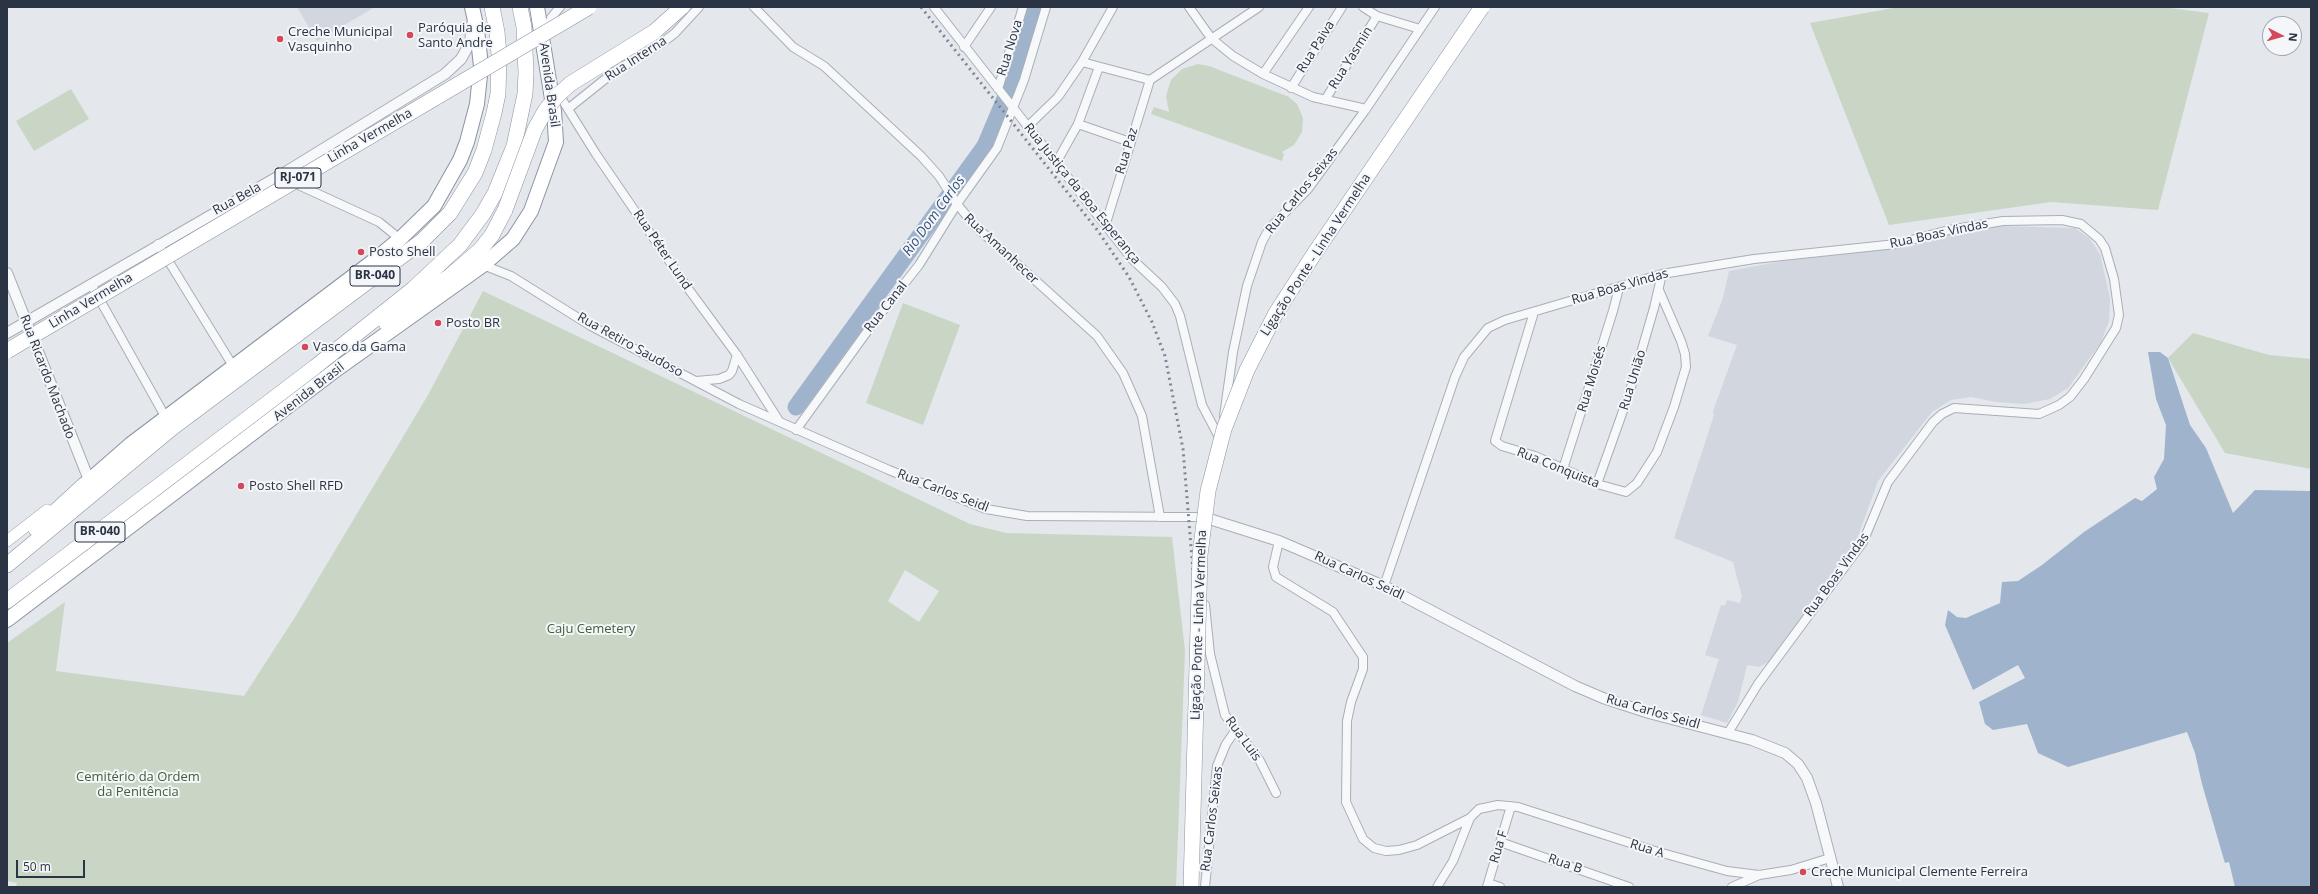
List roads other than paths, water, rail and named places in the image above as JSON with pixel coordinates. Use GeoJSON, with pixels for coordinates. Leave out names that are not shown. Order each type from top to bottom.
{"type":"FeatureCollection","features":[{"type":"Feature","properties":{"kind":"highway","name":"BR-040"},"geometry":{"type":"LineString","coordinates":[[7,565],[172,428],[422,241],[450,213],[475,173],[484,150],[498,94],[499,54],[492,7]]}},
{"type":"Feature","properties":{"kind":"highway","name":"Avenida Brasil"},"geometry":{"type":"LineString","coordinates":[[7,601],[315,367],[413,290],[447,259],[473,229],[486,209],[506,170],[520,121],[525,94],[526,51],[520,7]]}},
{"type":"Feature","properties":{"kind":"highway","name":"Avenida Brasil"},"geometry":{"type":"LineString","coordinates":[[7,620],[337,370],[483,265],[513,239],[525,223],[536,200],[552,155],[556,134],[537,7]]}},
{"type":"Feature","properties":{"kind":"highway","name":"Linha Vermelha"},"geometry":{"type":"LineString","coordinates":[[7,341],[574,7]]}},
{"type":"Feature","properties":{"kind":"highway","name":"Linha Vermelha"},"geometry":{"type":"LineString","coordinates":[[7,350],[589,7]]}},
{"type":"Feature","properties":{"kind":"highway"},"geometry":{"type":"LineString","coordinates":[[315,367],[368,335],[450,276],[486,243],[505,210],[535,129],[545,111],[556,97],[570,84],[654,32],[682,7]]}},
{"type":"Feature","properties":{"kind":"highway","name":"Ligação Ponte - Linha Vermelha"},"geometry":{"type":"LineString","coordinates":[[1191,887],[1200,554],[1208,491],[1224,429],[1247,370],[1276,313],[1314,254],[1482,7]]}},
{"type":"Feature","properties":{"kind":"highway"},"geometry":{"type":"LineString","coordinates":[[7,553],[131,444],[400,239],[434,206],[452,176],[467,142],[477,104],[481,66],[473,9]]}},
{"type":"Feature","properties":{"kind":"main road"},"geometry":{"type":"LineString","coordinates":[[7,541],[86,482]]}},
{"type":"Feature","properties":{"kind":"street"},"geometry":{"type":"LineString","coordinates":[[543,40],[551,18],[560,7]]}},
{"type":"Feature","properties":{"kind":"street"},"geometry":{"type":"LineString","coordinates":[[563,100],[573,88],[631,54],[668,28],[689,7]]}},
{"type":"Feature","properties":{"kind":"street","name":"Rua Interna"},"geometry":{"type":"LineString","coordinates":[[569,108],[614,72],[662,43],[675,33],[699,7]]}},
{"type":"Feature","properties":{"kind":"street","name":"Rua Amanhecer"},"geometry":{"type":"LineString","coordinates":[[754,7],[793,47],[824,66],[921,156],[935,170],[955,202],[975,226],[1097,336],[1123,372],[1142,416],[1160,517]]}},
{"type":"Feature","properties":{"kind":"street"},"geometry":{"type":"LineString","coordinates":[[964,47],[991,7]]}},
{"type":"Feature","properties":{"kind":"street","name":"Rua Nova"},"geometry":{"type":"LineString","coordinates":[[1000,91],[1023,7]]}},
{"type":"Feature","properties":{"kind":"street","name":"Rua Canal"},"geometry":{"type":"LineString","coordinates":[[796,430],[874,322],[919,265],[955,202],[997,148],[1046,7]]}},
{"type":"Feature","properties":{"kind":"street"},"geometry":{"type":"LineString","coordinates":[[1026,127],[1058,97],[1082,62],[1113,7]]}},
{"type":"Feature","properties":{"kind":"street"},"geometry":{"type":"LineString","coordinates":[[1189,7],[1211,38],[1233,56],[1263,74],[1291,88],[1325,100],[1366,109]]}},
{"type":"Feature","properties":{"kind":"street"},"geometry":{"type":"LineString","coordinates":[[1082,62],[1150,80],[1259,7]]}},
{"type":"Feature","properties":{"kind":"street"},"geometry":{"type":"LineString","coordinates":[[1263,74],[1309,7]]}},
{"type":"Feature","properties":{"kind":"street","name":"Rua Paiva"},"geometry":{"type":"LineString","coordinates":[[1291,88],[1342,7]]}},
{"type":"Feature","properties":{"kind":"street"},"geometry":{"type":"LineString","coordinates":[[1363,7],[1377,16],[1420,28]]}},
{"type":"Feature","properties":{"kind":"street","name":"Rua Carlos Seixas"},"geometry":{"type":"LineString","coordinates":[[1203,517],[1217,467],[1233,352],[1247,286],[1262,242],[1269,229],[1308,189],[1366,109],[1435,7]]}},
{"type":"Feature","properties":{"kind":"street","name":"Rua Justiça da Boa Esperança"},"geometry":{"type":"LineString","coordinates":[[935,8],[964,47],[1012,105],[1026,127],[1106,223],[1132,258],[1162,287],[1175,304],[1180,316],[1202,405],[1220,438]]}},
{"type":"Feature","properties":{"kind":"street","name":"Rua Bela"},"geometry":{"type":"LineString","coordinates":[[7,333],[158,244],[279,176],[445,74],[461,58],[470,43],[473,9]]}},
{"type":"Feature","properties":{"kind":"street","name":"Rua Yasmin"},"geometry":{"type":"LineString","coordinates":[[1325,100],[1377,16]]}},
{"type":"Feature","properties":{"kind":"street"},"geometry":{"type":"LineString","coordinates":[[1056,164],[1078,124],[1100,67]]}},
{"type":"Feature","properties":{"kind":"street","name":"Rua Péter Lund"},"geometry":{"type":"LineString","coordinates":[[548,77],[569,108],[596,154],[687,287],[737,355],[779,421]]}},
{"type":"Feature","properties":{"kind":"street","name":"Rua Paz"},"geometry":{"type":"LineString","coordinates":[[1106,223],[1150,80]]}},
{"type":"Feature","properties":{"kind":"street"},"geometry":{"type":"LineString","coordinates":[[1078,124],[1130,142]]}},
{"type":"Feature","properties":{"kind":"street"},"geometry":{"type":"LineString","coordinates":[[279,176],[379,222],[400,239]]}},
{"type":"Feature","properties":{"kind":"street","name":"Rua Boas Vindas"},"geometry":{"type":"LineString","coordinates":[[1384,586],[1442,413],[1464,357],[1488,328],[1505,320],[1662,274],[1754,259],[1896,244],[1950,230],[2003,221],[2062,220],[2081,224],[2099,239],[2110,260],[2118,300],[2119,315],[2116,328],[2084,380],[2070,397],[2039,414],[1954,408],[1942,414],[1933,422],[1888,482],[1863,542],[1758,684],[1728,733]]}},
{"type":"Feature","properties":{"kind":"street"},"geometry":{"type":"LineString","coordinates":[[158,244],[233,366]]}},
{"type":"Feature","properties":{"kind":"street","name":"Rua Retiro Saudoso"},"geometry":{"type":"LineString","coordinates":[[483,265],[511,276],[591,326],[695,381],[739,404],[779,421]]}},
{"type":"Feature","properties":{"kind":"street","name":"Rua Ricardo Machado"},"geometry":{"type":"LineString","coordinates":[[7,273],[86,482]]}},
{"type":"Feature","properties":{"kind":"street","name":"Rua União"},"geometry":{"type":"LineString","coordinates":[[1597,484],[1629,394],[1659,290],[1662,274]]}},
{"type":"Feature","properties":{"kind":"street"},"geometry":{"type":"LineString","coordinates":[[91,284],[166,418]]}},
{"type":"Feature","properties":{"kind":"street","name":"Rua Moisés"},"geometry":{"type":"LineString","coordinates":[[1563,469],[1609,326],[1618,288]]}},
{"type":"Feature","properties":{"kind":"street","name":"Rua Conquista"},"geometry":{"type":"LineString","coordinates":[[1534,312],[1495,439],[1496,443],[1535,456],[1597,484],[1624,492],[1630,490],[1657,452],[1685,374],[1685,354],[1659,290]]}},
{"type":"Feature","properties":{"kind":"street"},"geometry":{"type":"LineString","coordinates":[[695,381],[719,379],[729,375],[732,371],[737,355]]}},
{"type":"Feature","properties":{"kind":"street","name":"Rua Carlos Seidl"},"geometry":{"type":"LineString","coordinates":[[779,421],[796,430],[986,509],[1027,516],[1203,517],[1279,541],[1384,586],[1574,686],[1619,704],[1772,746],[1798,764],[1807,778],[1816,803],[1838,887]]}},
{"type":"Feature","properties":{"kind":"street","name":"Rua Luis"},"geometry":{"type":"LineString","coordinates":[[1203,517],[1204,592],[1210,654],[1220,700],[1225,715],[1235,731],[1260,761],[1276,793]]}},
{"type":"Feature","properties":{"kind":"street","name":"Rua A"},"geometry":{"type":"LineString","coordinates":[[1279,541],[1273,567],[1276,577],[1333,612],[1363,657],[1363,669],[1351,702],[1347,721],[1346,802],[1363,839],[1374,848],[1386,851],[1399,850],[1417,845],[1470,818],[1474,812],[1486,807],[1511,806],[1696,863],[1756,877],[1791,870],[1830,858]]}},
{"type":"Feature","properties":{"kind":"street","name":"Rua Carlos Seixas"},"geometry":{"type":"LineString","coordinates":[[1205,887],[1217,766],[1226,744],[1235,731]]}},
{"type":"Feature","properties":{"kind":"street","name":"Rua F"},"geometry":{"type":"LineString","coordinates":[[1487,885],[1511,806]]}},
{"type":"Feature","properties":{"kind":"street"},"geometry":{"type":"LineString","coordinates":[[1437,887],[1453,861],[1470,818]]}},
{"type":"Feature","properties":{"kind":"street","name":"Rua B"},"geometry":{"type":"LineString","coordinates":[[1500,842],[1629,887]]}},
{"type":"Feature","properties":{"kind":"street"},"geometry":{"type":"LineString","coordinates":[[1732,887],[1756,877]]}},
{"type":"Feature","properties":{"kind":"street"},"geometry":{"type":"LineString","coordinates":[[1750,887],[1756,877]]}},
{"type":"Feature","properties":{"kind":"street"},"geometry":{"type":"LineString","coordinates":[[1487,885],[1500,887]]}},
{"type":"Feature","properties":{"kind":"water"},"geometry":{"type":"Polygon","coordinates":[[[2148,352],[2160,352],[2168,358],[2190,425],[2206,448],[2233,513],[2255,490],[2311,491],[2311,887],[2235,887],[2229,862],[2225,863],[2224,860],[2202,784],[2195,753],[2187,732],[2068,767],[2038,753],[2027,724],[1993,730],[1985,724],[1979,702],[2025,678],[2018,665],[1973,690],[1945,625],[1948,610],[1957,617],[1966,618],[2000,603],[2002,582],[2018,581],[2042,565],[2084,532],[2135,498],[2142,501],[2157,489],[2154,477],[2164,459],[2166,425],[2156,399],[2148,352]]]}},
{"type":"Feature","properties":{"kind":"waterway","name":"Rio Dom Carlos"},"geometry":{"type":"LineString","coordinates":[[796,407],[985,146],[1015,75],[1036,7]]}},
{"type":"Feature","properties":{"kind":"railway"},"geometry":{"type":"LineString","coordinates":[[921,7],[1098,231],[1129,277],[1152,322],[1165,356],[1183,449],[1202,681],[1201,732],[1193,823],[1190,887]]}},
{"type":"Feature","properties":{"kind":"place","name":"Paróquia de Santo Andre"},"geometry":{"type":"Point","coordinates":[410,35]}},
{"type":"Feature","properties":{"kind":"place","name":"Creche Municipal Vasquinho"},"geometry":{"type":"Point","coordinates":[280,39]}},
{"type":"Feature","properties":{"kind":"place","name":"Posto Shell"},"geometry":{"type":"Point","coordinates":[361,252]}},
{"type":"Feature","properties":{"kind":"place","name":"Posto BR"},"geometry":{"type":"Point","coordinates":[438,323]}},
{"type":"Feature","properties":{"kind":"place","name":"Vasco da Gama"},"geometry":{"type":"Point","coordinates":[305,347]}},
{"type":"Feature","properties":{"kind":"place","name":"Posto Shell RFD"},"geometry":{"type":"Point","coordinates":[241,486]}},
{"type":"Feature","properties":{"kind":"place","name":"Creche Municipal Clemente Ferreira"},"geometry":{"type":"Point","coordinates":[1803,872]}},
{"type":"Feature","properties":{"kind":"park label","name":"Caju Cemetery"},"geometry":{"type":"Point","coordinates":[591,629]}},
{"type":"Feature","properties":{"kind":"park label","name":"Cemitério da Ordem da Penitência"},"geometry":{"type":"Point","coordinates":[138,784]}}]}
